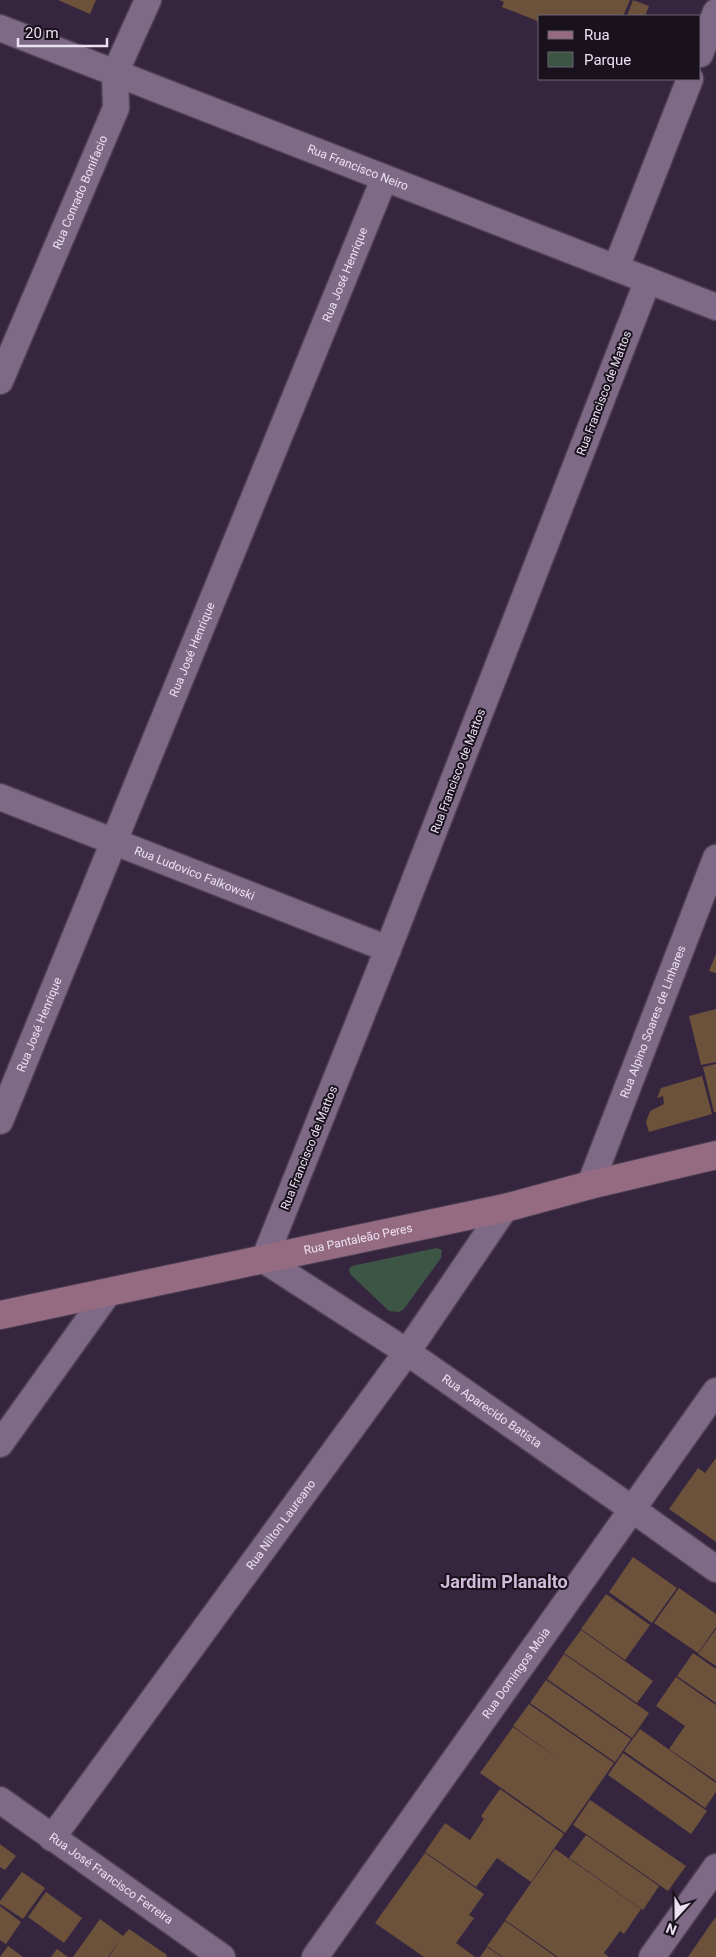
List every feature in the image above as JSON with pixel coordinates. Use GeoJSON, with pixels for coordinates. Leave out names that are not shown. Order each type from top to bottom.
{"type":"FeatureCollection","features":[{"type":"Feature","properties":{"kind":"street","name":"Rua Conrado Bonifacio"},"geometry":{"type":"LineString","coordinates":[[0,382],[116,108],[115,73],[148,0]]}},
{"type":"Feature","properties":{"kind":"street"},"geometry":{"type":"LineString","coordinates":[[701,51],[716,12]]}},
{"type":"Feature","properties":{"kind":"street","name":"Rua Francisco Neiro"},"geometry":{"type":"LineString","coordinates":[[0,28],[716,307]]}},
{"type":"Feature","properties":{"kind":"street"},"geometry":{"type":"LineString","coordinates":[[616,268],[690,80]]}},
{"type":"Feature","properties":{"kind":"street","name":"Rua José Henrique"},"geometry":{"type":"LineString","coordinates":[[0,1121],[384,179]]}},
{"type":"Feature","properties":{"kind":"street","name":"Rua Francisco de Mattos"},"geometry":{"type":"LineString","coordinates":[[264,1260],[388,949],[648,280]]}},
{"type":"Feature","properties":{"kind":"street","name":"Rua Ludovico Falkowski"},"geometry":{"type":"LineString","coordinates":[[0,797],[388,949]]}},
{"type":"Feature","properties":{"kind":"street","name":"Rua Alpino Soares de Linhares"},"geometry":{"type":"LineString","coordinates":[[590,1185],[713,872]]}},
{"type":"Feature","properties":{"kind":"street","name":"Rua Pantaleão Peres"},"geometry":{"type":"LineString","coordinates":[[0,1315],[108,1294],[505,1208],[590,1185],[716,1155]]}},
{"type":"Feature","properties":{"kind":"street","name":"Rua Nilton Laureano"},"geometry":{"type":"LineString","coordinates":[[52,1838],[406,1352],[505,1208]]}},
{"type":"Feature","properties":{"kind":"street","name":"Rua Aparecido Batista"},"geometry":{"type":"LineString","coordinates":[[264,1260],[406,1352],[716,1569]]}},
{"type":"Feature","properties":{"kind":"street"},"geometry":{"type":"LineString","coordinates":[[0,1444],[108,1294]]}},
{"type":"Feature","properties":{"kind":"street","name":"Rua Domingos Moia"},"geometry":{"type":"LineString","coordinates":[[315,1957],[716,1391]]}},
{"type":"Feature","properties":{"kind":"street","name":"Rua José Francisco Ferreira"},"geometry":{"type":"LineString","coordinates":[[0,1800],[222,1957]]}},
{"type":"Feature","properties":{"kind":"street"},"geometry":{"type":"LineString","coordinates":[[652,1957],[716,1867]]}},
{"type":"Feature","properties":{"kind":"green space"},"geometry":{"type":"Polygon","coordinates":[[[436,1248],[442,1250],[441,1258],[404,1309],[399,1312],[389,1311],[350,1274],[349,1269],[352,1266],[436,1248]]]}},
{"type":"Feature","properties":{"kind":"building"},"geometry":{"type":"Polygon","coordinates":[[[58,0],[96,0],[90,14],[58,0]]]}},
{"type":"Feature","properties":{"kind":"building"},"geometry":{"type":"Polygon","coordinates":[[[499,0],[630,0],[623,15],[538,15],[538,21],[502,7],[504,2],[499,0]]]}},
{"type":"Feature","properties":{"kind":"building"},"geometry":{"type":"Polygon","coordinates":[[[633,0],[649,6],[645,15],[627,15],[633,0]]]}},
{"type":"Feature","properties":{"kind":"building"},"geometry":{"type":"Polygon","coordinates":[[[716,954],[716,973],[709,971],[716,954]]]}},
{"type":"Feature","properties":{"kind":"building"},"geometry":{"type":"Polygon","coordinates":[[[716,1009],[716,1062],[701,1065],[689,1016],[716,1009]]]}},
{"type":"Feature","properties":{"kind":"building"},"geometry":{"type":"Polygon","coordinates":[[[716,1064],[716,1112],[714,1112],[703,1067],[716,1064]]]}},
{"type":"Feature","properties":{"kind":"building"},"geometry":{"type":"Polygon","coordinates":[[[702,1076],[712,1114],[649,1132],[646,1122],[650,1111],[664,1104],[663,1096],[657,1098],[661,1088],[702,1076]]]}},
{"type":"Feature","properties":{"kind":"building"},"geometry":{"type":"Polygon","coordinates":[[[716,1458],[716,1542],[669,1509],[698,1468],[705,1473],[716,1458]]]}},
{"type":"Feature","properties":{"kind":"building"},"geometry":{"type":"Polygon","coordinates":[[[633,1557],[677,1588],[652,1623],[609,1592],[633,1557]]]}},
{"type":"Feature","properties":{"kind":"building"},"geometry":{"type":"Polygon","coordinates":[[[679,1588],[716,1614],[716,1627],[698,1653],[654,1623],[679,1588]]]}},
{"type":"Feature","properties":{"kind":"building"},"geometry":{"type":"Polygon","coordinates":[[[606,1594],[650,1625],[625,1660],[581,1629],[606,1594]]]}},
{"type":"Feature","properties":{"kind":"building"},"geometry":{"type":"Polygon","coordinates":[[[716,1629],[716,1666],[698,1654],[716,1629]]]}},
{"type":"Feature","properties":{"kind":"building"},"geometry":{"type":"Polygon","coordinates":[[[581,1630],[653,1681],[637,1703],[564,1653],[581,1630]]]}},
{"type":"Feature","properties":{"kind":"building"},"geometry":{"type":"Polygon","coordinates":[[[693,1653],[716,1669],[716,1703],[677,1676],[693,1653]]]}},
{"type":"Feature","properties":{"kind":"building"},"geometry":{"type":"Polygon","coordinates":[[[564,1654],[649,1713],[632,1738],[547,1679],[564,1654]]]}},
{"type":"Feature","properties":{"kind":"building"},"geometry":{"type":"Polygon","coordinates":[[[676,1677],[716,1705],[716,1781],[669,1749],[685,1726],[656,1706],[676,1677]]]}},
{"type":"Feature","properties":{"kind":"building"},"geometry":{"type":"Polygon","coordinates":[[[546,1680],[631,1739],[615,1762],[530,1703],[546,1680]]]}},
{"type":"Feature","properties":{"kind":"building"},"geometry":{"type":"Polygon","coordinates":[[[529,1704],[614,1763],[565,1833],[480,1773],[513,1727],[563,1762],[513,1726],[529,1704]]]}},
{"type":"Feature","properties":{"kind":"building"},"geometry":{"type":"Polygon","coordinates":[[[640,1729],[716,1783],[716,1792],[705,1808],[624,1751],[640,1729]]]}},
{"type":"Feature","properties":{"kind":"building"},"geometry":{"type":"Polygon","coordinates":[[[623,1753],[707,1811],[691,1834],[608,1775],[623,1753]]]}},
{"type":"Feature","properties":{"kind":"building"},"geometry":{"type":"Polygon","coordinates":[[[500,1789],[564,1834],[531,1882],[497,1858],[476,1887],[425,1852],[445,1823],[470,1840],[484,1819],[481,1816],[500,1789]]]}},
{"type":"Feature","properties":{"kind":"building"},"geometry":{"type":"Polygon","coordinates":[[[590,1800],[686,1866],[668,1891],[573,1825],[590,1800]]]}},
{"type":"Feature","properties":{"kind":"building"},"geometry":{"type":"Polygon","coordinates":[[[586,1835],[659,1886],[643,1910],[569,1858],[586,1835]]]}},
{"type":"Feature","properties":{"kind":"building"},"geometry":{"type":"Polygon","coordinates":[[[0,1844],[16,1856],[5,1870],[0,1867],[0,1844]]]}},
{"type":"Feature","properties":{"kind":"building"},"geometry":{"type":"Polygon","coordinates":[[[555,1849],[641,1909],[624,1934],[620,1931],[604,1953],[609,1957],[558,1957],[505,1920],[555,1849]]]}},
{"type":"Feature","properties":{"kind":"building"},"geometry":{"type":"Polygon","coordinates":[[[425,1853],[484,1894],[469,1915],[474,1918],[456,1943],[475,1957],[424,1957],[375,1923],[425,1853]]]}},
{"type":"Feature","properties":{"kind":"building"},"geometry":{"type":"Polygon","coordinates":[[[22,1872],[45,1888],[23,1919],[0,1904],[0,1901],[22,1872]]]}},
{"type":"Feature","properties":{"kind":"building"},"geometry":{"type":"Polygon","coordinates":[[[46,1892],[82,1918],[64,1943],[28,1917],[46,1892]]]}},
{"type":"Feature","properties":{"kind":"building"},"geometry":{"type":"Polygon","coordinates":[[[0,1906],[21,1922],[6,1944],[0,1940],[0,1906]]]}},
{"type":"Feature","properties":{"kind":"building"},"geometry":{"type":"Polygon","coordinates":[[[716,1917],[716,1957],[688,1957],[710,1925],[716,1917]]]}},
{"type":"Feature","properties":{"kind":"building"},"geometry":{"type":"Polygon","coordinates":[[[100,1919],[123,1936],[129,1929],[167,1955],[166,1957],[109,1957],[120,1940],[108,1957],[73,1957],[100,1919]]]}},
{"type":"Feature","properties":{"kind":"building"},"geometry":{"type":"Polygon","coordinates":[[[505,1921],[556,1957],[503,1957],[487,1946],[505,1921]]]}},
{"type":"Feature","properties":{"kind":"building"},"geometry":{"type":"Polygon","coordinates":[[[8,1946],[23,1957],[0,1957],[8,1946]]]}},
{"type":"Feature","properties":{"kind":"building"},"geometry":{"type":"Polygon","coordinates":[[[487,1947],[502,1957],[480,1957],[487,1947]]]}},
{"type":"Feature","properties":{"kind":"building"},"geometry":{"type":"Polygon","coordinates":[[[57,1949],[68,1957],[51,1957],[57,1949]]]}},
{"type":"Feature","properties":{"kind":"district","name":"Jardim Planalto"},"geometry":{"type":"Point","coordinates":[504,1581]}}]}
